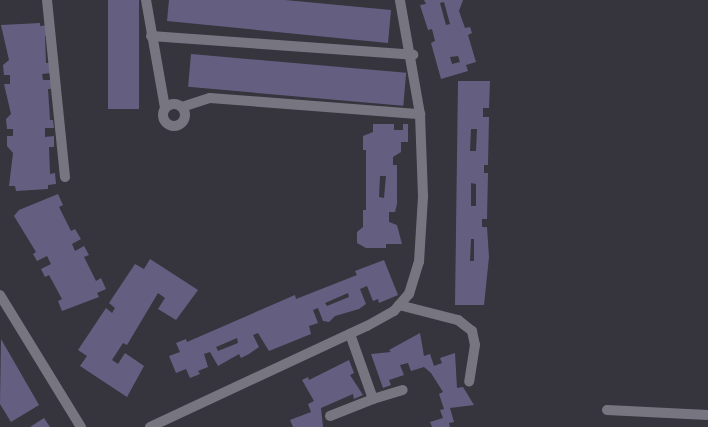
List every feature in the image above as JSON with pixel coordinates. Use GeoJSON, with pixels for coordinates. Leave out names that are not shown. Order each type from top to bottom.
{"type":"FeatureCollection","features":[{"type":"Feature","properties":{"kind":"street"},"geometry":{"type":"LineString","coordinates":[[47,0],[65,177]]}},
{"type":"Feature","properties":{"kind":"street"},"geometry":{"type":"LineString","coordinates":[[146,0],[151,36],[165,108],[164,118],[175,126],[184,120],[182,107]]}},
{"type":"Feature","properties":{"kind":"street"},"geometry":{"type":"LineString","coordinates":[[150,427],[350,334],[399,305],[410,294],[419,262],[423,196],[420,114],[412,55],[400,0]]}},
{"type":"Feature","properties":{"kind":"street"},"geometry":{"type":"LineString","coordinates":[[151,36],[412,55]]}},
{"type":"Feature","properties":{"kind":"street"},"geometry":{"type":"LineString","coordinates":[[165,108],[175,104],[182,107],[210,98],[420,114]]}},
{"type":"Feature","properties":{"kind":"street"},"geometry":{"type":"LineString","coordinates":[[0,295],[81,427]]}},
{"type":"Feature","properties":{"kind":"street"},"geometry":{"type":"LineString","coordinates":[[399,305],[458,320],[472,331],[475,345],[469,382]]}},
{"type":"Feature","properties":{"kind":"street"},"geometry":{"type":"LineString","coordinates":[[350,334],[373,399]]}},
{"type":"Feature","properties":{"kind":"street"},"geometry":{"type":"LineString","coordinates":[[330,416],[373,399],[403,390]]}},
{"type":"Feature","properties":{"kind":"street"},"geometry":{"type":"LineString","coordinates":[[607,410],[708,415]]}},
{"type":"Feature","properties":{"kind":"building"},"geometry":{"type":"Polygon","coordinates":[[[108,0],[139,0],[139,109],[108,109],[108,0]]]}},
{"type":"Feature","properties":{"kind":"building"},"geometry":{"type":"Polygon","coordinates":[[[169,0],[285,0],[391,10],[388,43],[167,21],[169,0]]]}},
{"type":"Feature","properties":{"kind":"building"},"geometry":{"type":"Polygon","coordinates":[[[424,0],[463,0],[459,11],[465,28],[470,27],[472,33],[468,35],[476,62],[466,65],[468,71],[441,79],[431,43],[435,41],[432,29],[428,30],[420,5],[426,4],[424,0]],[[444,2],[440,3],[446,25],[450,24],[444,2]],[[458,56],[450,57],[452,64],[460,62],[458,56]]]}},
{"type":"Feature","properties":{"kind":"building"},"geometry":{"type":"Polygon","coordinates":[[[40,23],[40,26],[48,25],[49,36],[45,36],[46,63],[50,63],[51,73],[42,74],[43,80],[51,80],[52,89],[48,89],[50,120],[53,120],[54,128],[45,128],[45,137],[54,136],[54,147],[49,147],[50,174],[55,173],[56,184],[48,185],[48,189],[16,191],[15,186],[9,186],[13,153],[7,146],[7,136],[13,136],[13,129],[7,129],[6,119],[11,114],[4,84],[10,84],[10,75],[4,75],[3,65],[9,60],[1,25],[40,23]]]}},
{"type":"Feature","properties":{"kind":"building"},"geometry":{"type":"Polygon","coordinates":[[[191,54],[406,73],[403,106],[188,87],[191,54]]]}},
{"type":"Feature","properties":{"kind":"building"},"geometry":{"type":"Polygon","coordinates":[[[458,81],[490,81],[489,108],[483,108],[483,117],[489,117],[488,165],[484,165],[484,173],[488,173],[487,219],[482,219],[482,227],[487,227],[489,257],[484,305],[455,305],[458,81]],[[471,129],[470,151],[476,151],[477,129],[471,129]],[[471,183],[471,206],[476,206],[476,184],[471,183]],[[471,239],[470,261],[474,261],[474,239],[471,239]]]}},
{"type":"Feature","properties":{"kind":"building"},"geometry":{"type":"Polygon","coordinates":[[[373,124],[394,124],[394,130],[403,130],[403,124],[408,124],[408,142],[401,142],[401,152],[393,157],[393,165],[397,165],[397,204],[395,212],[389,212],[389,222],[397,225],[402,244],[386,244],[386,248],[366,248],[357,243],[357,232],[363,227],[363,210],[366,210],[366,150],[363,150],[363,136],[373,132],[373,124]],[[380,176],[379,197],[384,198],[386,176],[380,176]]]}},
{"type":"Feature","properties":{"kind":"building"},"geometry":{"type":"Polygon","coordinates":[[[58,194],[63,205],[59,207],[71,231],[75,229],[81,239],[72,244],[75,251],[84,246],[89,255],[84,257],[96,281],[101,278],[106,289],[97,293],[99,297],[62,311],[58,301],[62,299],[49,275],[45,277],[41,269],[51,264],[47,256],[37,261],[33,254],[36,252],[14,216],[19,210],[58,194]]]}},
{"type":"Feature","properties":{"kind":"building"},"geometry":{"type":"Polygon","coordinates":[[[150,259],[198,290],[176,320],[158,309],[165,298],[158,293],[127,345],[123,343],[112,360],[118,364],[125,353],[144,366],[127,397],[80,366],[87,356],[78,350],[106,308],[112,313],[115,308],[109,303],[135,264],[144,269],[150,259]]]}},
{"type":"Feature","properties":{"kind":"building"},"geometry":{"type":"Polygon","coordinates":[[[384,260],[398,295],[379,303],[378,299],[373,301],[367,286],[360,289],[366,304],[359,309],[335,316],[329,322],[323,321],[318,308],[313,310],[318,323],[309,326],[311,334],[269,351],[258,333],[253,335],[259,347],[241,358],[239,354],[218,366],[210,352],[204,354],[208,367],[198,371],[200,374],[190,378],[186,369],[176,373],[169,356],[180,352],[176,343],[186,339],[187,342],[295,295],[296,299],[357,275],[355,271],[384,260]],[[348,293],[325,303],[327,306],[349,297],[348,293]],[[237,338],[216,347],[218,351],[238,343],[237,338]]]}},
{"type":"Feature","properties":{"kind":"building"},"geometry":{"type":"Polygon","coordinates":[[[420,333],[424,356],[430,354],[434,366],[442,363],[440,358],[455,353],[457,388],[463,387],[474,405],[450,408],[454,422],[449,423],[450,427],[432,427],[430,422],[443,418],[440,410],[444,409],[439,394],[443,392],[431,373],[424,367],[411,371],[408,363],[400,365],[404,375],[389,380],[391,385],[383,388],[371,354],[391,352],[389,350],[420,333]]]}},
{"type":"Feature","properties":{"kind":"building"},"geometry":{"type":"Polygon","coordinates":[[[1,339],[39,405],[11,422],[0,404],[1,339]]]}},
{"type":"Feature","properties":{"kind":"building"},"geometry":{"type":"Polygon","coordinates":[[[349,360],[354,373],[350,375],[363,395],[354,399],[353,394],[321,408],[323,427],[293,427],[290,420],[311,412],[308,404],[314,401],[302,380],[308,377],[309,380],[349,360]]]}},
{"type":"Feature","properties":{"kind":"building"},"geometry":{"type":"Polygon","coordinates":[[[44,418],[50,427],[30,427],[44,418]]]}}]}
